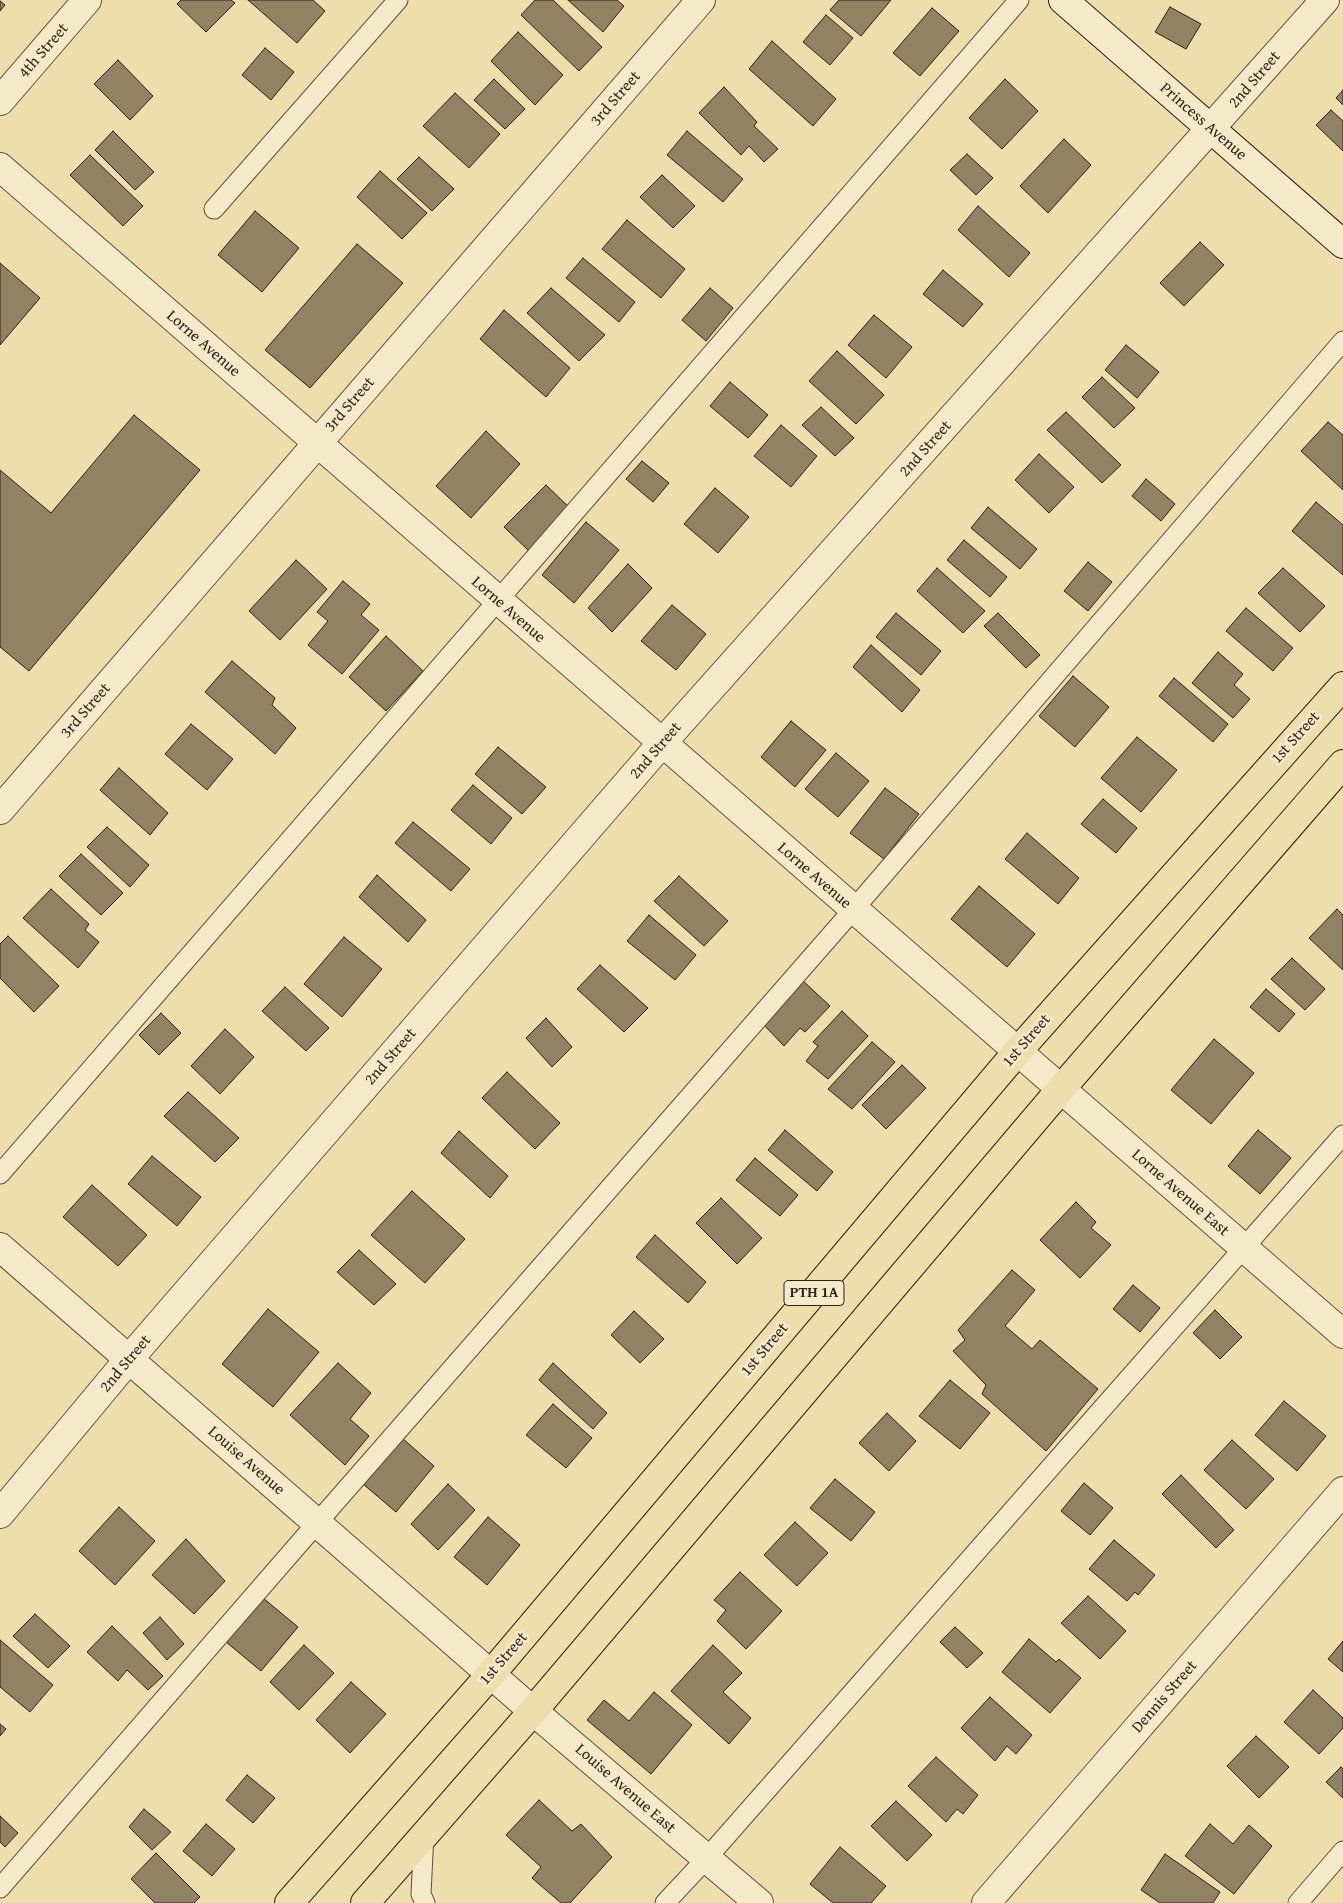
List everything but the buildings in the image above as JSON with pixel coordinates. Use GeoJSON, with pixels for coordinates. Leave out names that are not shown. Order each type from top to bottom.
{"type":"FeatureCollection","features":[{"type":"Feature","properties":{"kind":"main road","name":"1st Street"},"geometry":{"type":"LineString","coordinates":[[289,1903],[491,1674],[1017,1052],[1343,686]]}},
{"type":"Feature","properties":{"kind":"main road"},"geometry":{"type":"LineString","coordinates":[[365,1903],[424,1833],[533,1711],[1060,1090],[1343,764]]}},
{"type":"Feature","properties":{"kind":"street","name":"4th Street"},"geometry":{"type":"LineString","coordinates":[[0,101],[87,0]]}},
{"type":"Feature","properties":{"kind":"street","name":"3rd Street"},"geometry":{"type":"LineString","coordinates":[[0,810],[701,0]]}},
{"type":"Feature","properties":{"kind":"street","name":"Princess Avenue"},"geometry":{"type":"LineString","coordinates":[[1063,0],[1343,244]]}},
{"type":"Feature","properties":{"kind":"street","name":"2nd Street"},"geometry":{"type":"LineString","coordinates":[[0,1514],[129,1360],[662,743],[1212,129],[1325,0]]}},
{"type":"Feature","properties":{"kind":"street","name":"Lorne Avenue"},"geometry":{"type":"LineString","coordinates":[[0,167],[1017,1052]]}},
{"type":"Feature","properties":{"kind":"street","name":"Lorne Avenue East"},"geometry":{"type":"LineString","coordinates":[[1017,1052],[1343,1334]]}},
{"type":"Feature","properties":{"kind":"street","name":"Louise Avenue"},"geometry":{"type":"LineString","coordinates":[[0,1247],[491,1674]]}},
{"type":"Feature","properties":{"kind":"street","name":"Dennis Street"},"geometry":{"type":"LineString","coordinates":[[986,1903],[1343,1491]]}},
{"type":"Feature","properties":{"kind":"street","name":"Louise Avenue East"},"geometry":{"type":"LineString","coordinates":[[491,1674],[759,1903]]}},
{"type":"Feature","properties":{"kind":"lane"},"geometry":{"type":"LineString","coordinates":[[214,209],[398,0]]}},
{"type":"Feature","properties":{"kind":"lane"},"geometry":{"type":"LineString","coordinates":[[0,1174],[1019,0]]}},
{"type":"Feature","properties":{"kind":"lane"},"geometry":{"type":"LineString","coordinates":[[0,1888],[317,1522],[853,910],[1343,341]]}},
{"type":"Feature","properties":{"kind":"lane"},"geometry":{"type":"LineString","coordinates":[[665,1903],[706,1859],[1343,1135]]}},
{"type":"Feature","properties":{"kind":"lane"},"geometry":{"type":"LineString","coordinates":[[424,1833],[421,1894],[425,1903]]}},
{"type":"Feature","properties":{"kind":"lane"},"geometry":{"type":"LineString","coordinates":[[1298,1903],[1343,1850]]}}]}
